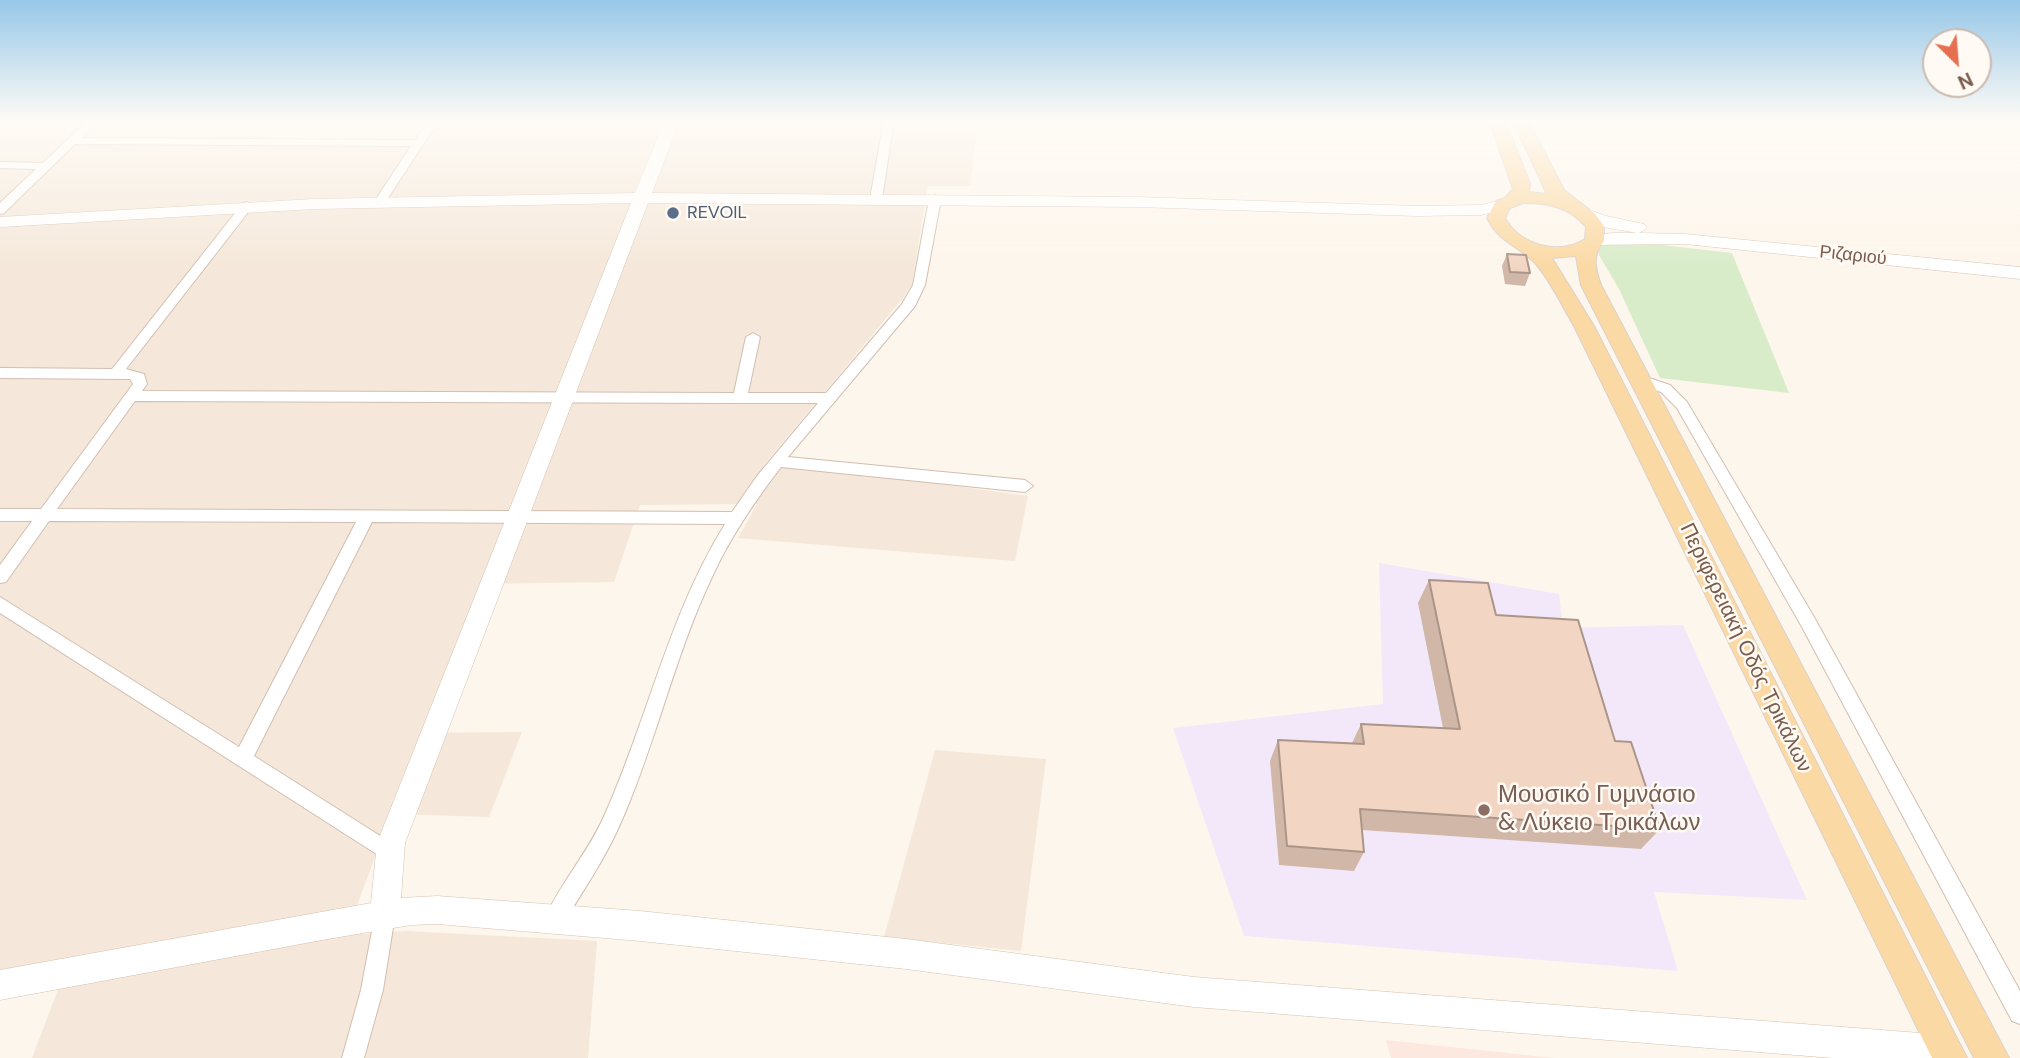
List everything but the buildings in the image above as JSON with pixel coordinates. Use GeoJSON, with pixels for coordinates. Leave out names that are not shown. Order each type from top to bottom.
{"type":"FeatureCollection","features":[{"type":"Feature","properties":{"kind":"main road"},"geometry":{"type":"LineString","coordinates":[[1516,169],[1521,190],[1496,218],[1501,229],[1527,246],[1567,252],[1591,243],[1595,226],[1556,193],[1544,169]]}},
{"type":"Feature","properties":{"kind":"main road"},"geometry":{"type":"LineString","coordinates":[[1507,203],[1545,198],[1577,209]]}},
{"type":"Feature","properties":{"kind":"main road","name":"Περιφερειακή Οδός Τρικάλων"},"geometry":{"type":"LineString","coordinates":[[1591,243],[1584,259],[1584,272],[1643,381],[1992,1058]]}},
{"type":"Feature","properties":{"kind":"main road","name":"Περιφερειακή Οδός Τρικάλων"},"geometry":{"type":"LineString","coordinates":[[1527,246],[1544,261],[1584,326],[1948,1054]]}},
{"type":"Feature","properties":{"kind":"street"},"geometry":{"type":"LineString","coordinates":[[0,210],[41,169]]}},
{"type":"Feature","properties":{"kind":"street"},"geometry":{"type":"LineString","coordinates":[[380,202],[402,169]]}},
{"type":"Feature","properties":{"kind":"street"},"geometry":{"type":"LineString","coordinates":[[354,1058],[372,990],[385,915],[389,853],[408,796],[653,169]]}},
{"type":"Feature","properties":{"kind":"street"},"geometry":{"type":"LineString","coordinates":[[876,199],[881,169]]}},
{"type":"Feature","properties":{"kind":"street"},"geometry":{"type":"LineString","coordinates":[[0,222],[247,206],[642,198],[1191,203],[1417,211],[1481,210],[1507,203]]}},
{"type":"Feature","properties":{"kind":"street"},"geometry":{"type":"LineString","coordinates":[[555,920],[613,818],[686,617],[708,567],[736,518],[777,461],[828,398],[889,330],[919,285],[935,199]]}},
{"type":"Feature","properties":{"kind":"street"},"geometry":{"type":"LineString","coordinates":[[116,373],[247,206]]}},
{"type":"Feature","properties":{"kind":"street","name":"Ριζαριού"},"geometry":{"type":"LineString","coordinates":[[1577,209],[1609,222],[1685,239]]}},
{"type":"Feature","properties":{"kind":"street"},"geometry":{"type":"LineString","coordinates":[[1417,211],[1501,229]]}},
{"type":"Feature","properties":{"kind":"street","name":"Ριζαριού"},"geometry":{"type":"LineString","coordinates":[[1591,243],[1612,238],[1685,239],[2020,273]]}},
{"type":"Feature","properties":{"kind":"street"},"geometry":{"type":"LineString","coordinates":[[740,398],[753,337]]}},
{"type":"Feature","properties":{"kind":"street"},"geometry":{"type":"LineString","coordinates":[[0,373],[116,373],[139,377],[140,384],[0,577]]}},
{"type":"Feature","properties":{"kind":"street"},"geometry":{"type":"LineString","coordinates":[[1643,381],[1660,384],[1671,390],[1682,405],[1808,622],[2020,1013]]}},
{"type":"Feature","properties":{"kind":"street"},"geometry":{"type":"LineString","coordinates":[[133,396],[828,398]]}},
{"type":"Feature","properties":{"kind":"street"},"geometry":{"type":"LineString","coordinates":[[777,461],[1025,486]]}},
{"type":"Feature","properties":{"kind":"street"},"geometry":{"type":"LineString","coordinates":[[0,515],[736,518]]}},
{"type":"Feature","properties":{"kind":"street"},"geometry":{"type":"LineString","coordinates":[[243,759],[367,517]]}},
{"type":"Feature","properties":{"kind":"street"},"geometry":{"type":"LineString","coordinates":[[0,604],[389,853]]}},
{"type":"Feature","properties":{"kind":"street"},"geometry":{"type":"LineString","coordinates":[[0,985],[385,915],[437,910],[906,954],[1207,993],[1948,1054]]}},
{"type":"Feature","properties":{"kind":"shaded area"},"geometry":{"type":"Polygon","coordinates":[[[0,169],[972,169],[970,186],[928,186],[912,284],[763,466],[899,478],[1028,496],[1015,561],[738,538],[757,504],[640,505],[614,582],[481,584],[422,733],[522,732],[489,817],[391,814],[346,935],[406,931],[597,941],[588,1058],[32,1058],[70,958],[0,972],[0,169]]]}},
{"type":"Feature","properties":{"kind":"shaded area","name":"Μουσικό Γυμνάσιο & Λύκειο Τρικάλων"},"geometry":{"type":"Polygon","coordinates":[[[1379,563],[1559,594],[1563,628],[1683,625],[1807,900],[1654,892],[1678,971],[1244,936],[1173,728],[1383,704],[1379,563]]]}},
{"type":"Feature","properties":{"kind":"shaded area"},"geometry":{"type":"Polygon","coordinates":[[[935,750],[1046,759],[1021,951],[884,937],[935,750]]]}},
{"type":"Feature","properties":{"kind":"shaded area"},"geometry":{"type":"Polygon","coordinates":[[[1386,1040],[1554,1058],[1391,1058],[1386,1040]]]}},
{"type":"Feature","properties":{"kind":"green space"},"geometry":{"type":"Polygon","coordinates":[[[1618,240],[1732,253],[1789,393],[1660,378],[1619,289],[1599,255],[1599,247],[1618,240]]]}},
{"type":"Feature","properties":{"kind":"place","name":"REVOIL"},"geometry":{"type":"Point","coordinates":[673,213]}},
{"type":"Feature","properties":{"kind":"place","name":"Μουσικό Γυμνάσιο & Λύκειο Τρικάλων"},"geometry":{"type":"Point","coordinates":[1484,810]}}]}
